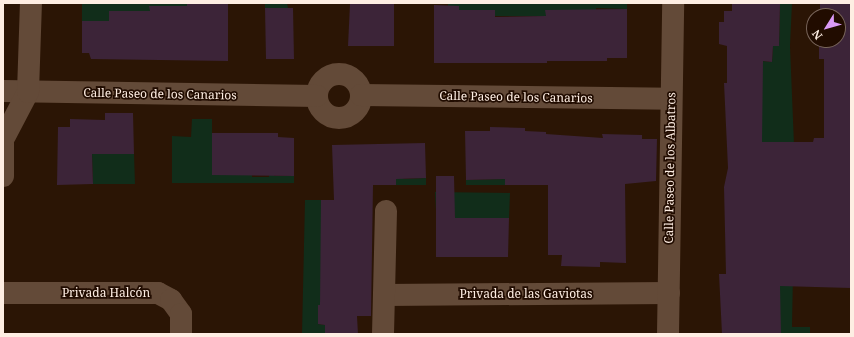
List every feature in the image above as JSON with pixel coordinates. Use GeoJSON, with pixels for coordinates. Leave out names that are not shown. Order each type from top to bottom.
{"type":"FeatureCollection","features":[{"type":"Feature","properties":{"kind":"street"},"geometry":{"type":"LineString","coordinates":[[3,176],[4,133],[28,92],[31,3]]}},
{"type":"Feature","properties":{"kind":"street","name":"Calle Paseo de los Albatros"},"geometry":{"type":"LineString","coordinates":[[668,334],[673,3]]}},
{"type":"Feature","properties":{"kind":"street"},"geometry":{"type":"LineString","coordinates":[[338,74],[354,79],[361,95],[355,111],[340,118],[324,112],[317,96],[323,80],[338,74]]}},
{"type":"Feature","properties":{"kind":"street","name":"Calle Paseo de los Canarios"},"geometry":{"type":"LineString","coordinates":[[3,91],[317,96]]}},
{"type":"Feature","properties":{"kind":"street","name":"Calle Paseo de los Canarios"},"geometry":{"type":"LineString","coordinates":[[361,95],[671,99]]}},
{"type":"Feature","properties":{"kind":"street"},"geometry":{"type":"LineString","coordinates":[[383,334],[386,211]]}},
{"type":"Feature","properties":{"kind":"street","name":"Privada de las Gaviotas"},"geometry":{"type":"LineString","coordinates":[[384,295],[669,292]]}},
{"type":"Feature","properties":{"kind":"street","name":"Privada Halcón"},"geometry":{"type":"LineString","coordinates":[[3,293],[158,293],[171,300],[181,314],[181,334]]}},
{"type":"Feature","properties":{"kind":"green space"},"geometry":{"type":"Polygon","coordinates":[[[82,3],[187,3],[187,10],[170,6],[150,6],[150,11],[109,11],[109,21],[82,21],[82,3]]]}},
{"type":"Feature","properties":{"kind":"green space"},"geometry":{"type":"Polygon","coordinates":[[[265,3],[287,3],[288,8],[265,8],[265,3]]]}},
{"type":"Feature","properties":{"kind":"green space"},"geometry":{"type":"Polygon","coordinates":[[[448,3],[627,3],[627,9],[596,8],[596,23],[546,16],[495,16],[495,10],[459,11],[459,6],[448,6],[448,3]]]}},
{"type":"Feature","properties":{"kind":"green space"},"geometry":{"type":"Polygon","coordinates":[[[769,3],[792,3],[790,46],[795,169],[792,327],[810,327],[810,334],[766,334],[779,276],[779,142],[758,142],[761,61],[772,62],[773,46],[779,46],[780,4],[769,3]]]}},
{"type":"Feature","properties":{"kind":"green space"},"geometry":{"type":"Polygon","coordinates":[[[192,119],[212,119],[212,175],[252,133],[252,177],[269,177],[269,172],[275,176],[294,176],[294,183],[172,183],[172,136],[191,137],[192,119]]]}},
{"type":"Feature","properties":{"kind":"green space"},"geometry":{"type":"Polygon","coordinates":[[[92,154],[134,154],[135,184],[93,184],[92,154]]]}},
{"type":"Feature","properties":{"kind":"green space"},"geometry":{"type":"Polygon","coordinates":[[[395,173],[404,179],[426,178],[426,185],[396,185],[395,173]]]}},
{"type":"Feature","properties":{"kind":"green space"},"geometry":{"type":"Polygon","coordinates":[[[505,179],[505,185],[466,185],[466,180],[505,179]]]}},
{"type":"Feature","properties":{"kind":"green space"},"geometry":{"type":"Polygon","coordinates":[[[435,192],[510,193],[509,219],[455,218],[454,211],[436,211],[435,192]]]}},
{"type":"Feature","properties":{"kind":"green space"},"geometry":{"type":"Polygon","coordinates":[[[305,200],[328,200],[326,305],[318,305],[318,324],[325,325],[325,334],[302,334],[305,200]]]}},
{"type":"Feature","properties":{"kind":"building"},"geometry":{"type":"Polygon","coordinates":[[[187,3],[228,4],[228,61],[91,59],[89,53],[82,53],[82,21],[109,21],[109,11],[150,11],[149,6],[187,6],[187,3]]]}},
{"type":"Feature","properties":{"kind":"building"},"geometry":{"type":"Polygon","coordinates":[[[394,3],[394,46],[348,46],[350,4],[394,3]]]}},
{"type":"Feature","properties":{"kind":"building"},"geometry":{"type":"Polygon","coordinates":[[[732,3],[780,4],[779,46],[773,46],[772,62],[763,61],[762,142],[813,142],[814,138],[824,138],[824,59],[819,59],[819,48],[846,48],[846,8],[820,8],[820,3],[851,3],[851,288],[780,286],[781,333],[722,334],[719,274],[726,274],[724,187],[728,168],[724,83],[727,83],[727,46],[719,44],[719,22],[724,22],[724,11],[732,11],[732,3]]]}},
{"type":"Feature","properties":{"kind":"building"},"geometry":{"type":"Polygon","coordinates":[[[434,5],[459,6],[459,10],[495,10],[495,17],[546,16],[545,10],[627,9],[627,58],[607,58],[607,61],[547,61],[547,63],[434,63],[434,5]]]}},
{"type":"Feature","properties":{"kind":"building"},"geometry":{"type":"Polygon","coordinates":[[[265,8],[293,8],[294,59],[266,59],[265,8]]]}},
{"type":"Feature","properties":{"kind":"building"},"geometry":{"type":"Polygon","coordinates":[[[105,113],[133,113],[134,154],[92,154],[93,184],[57,185],[58,127],[70,127],[70,119],[105,120],[105,113]]]}},
{"type":"Feature","properties":{"kind":"building"},"geometry":{"type":"Polygon","coordinates":[[[490,127],[525,128],[525,131],[546,132],[546,134],[603,138],[602,134],[642,135],[642,139],[657,139],[656,181],[625,184],[626,263],[600,262],[600,267],[561,266],[562,255],[548,255],[548,185],[505,185],[505,179],[466,180],[465,131],[490,131],[490,127]]]}},
{"type":"Feature","properties":{"kind":"building"},"geometry":{"type":"Polygon","coordinates":[[[212,133],[278,133],[278,137],[294,138],[294,176],[212,175],[212,133]]]}},
{"type":"Feature","properties":{"kind":"building"},"geometry":{"type":"Polygon","coordinates":[[[425,143],[426,178],[396,179],[396,185],[373,185],[371,316],[357,316],[358,334],[325,334],[325,325],[318,324],[318,305],[320,305],[321,200],[334,200],[332,145],[425,143]]]}},
{"type":"Feature","properties":{"kind":"building"},"geometry":{"type":"Polygon","coordinates":[[[436,176],[454,176],[455,218],[509,218],[508,257],[436,257],[436,176]]]}}]}
